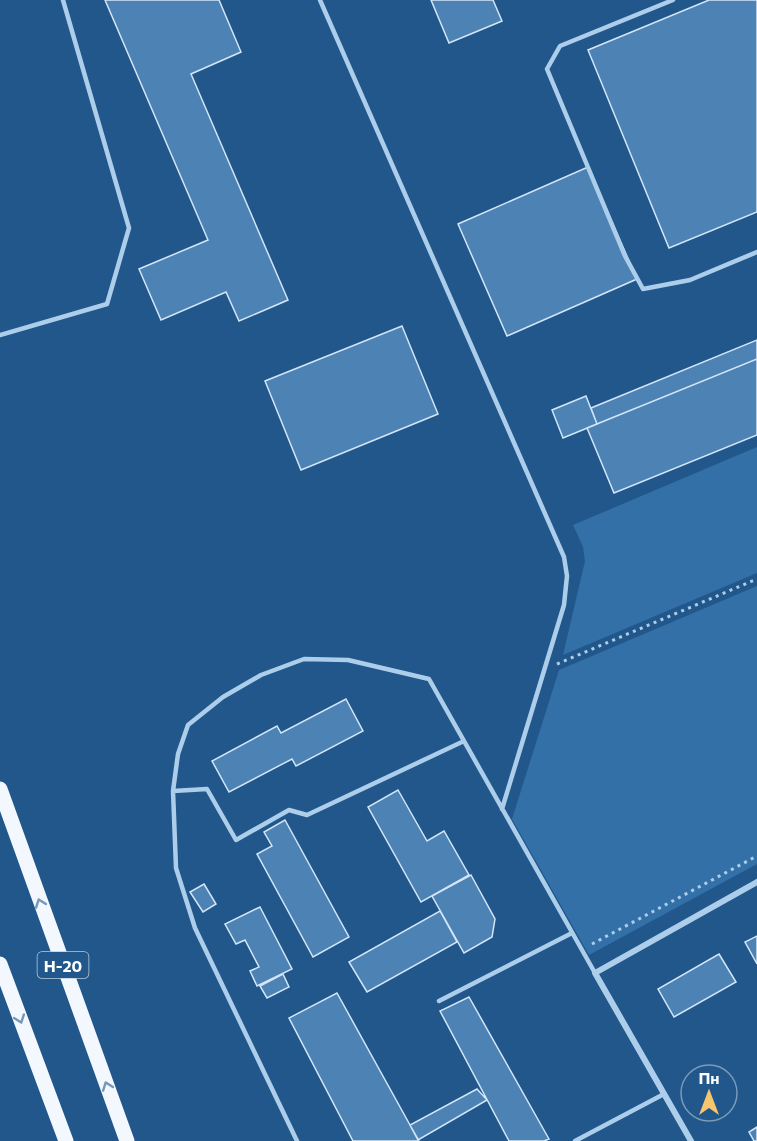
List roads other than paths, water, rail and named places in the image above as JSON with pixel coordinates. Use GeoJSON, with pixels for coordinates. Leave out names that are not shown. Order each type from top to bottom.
{"type":"FeatureCollection","features":[{"type":"Feature","properties":{"kind":"main road","name":"Н-20"},"geometry":{"type":"LineString","coordinates":[[0,789],[127,1141]]}},
{"type":"Feature","properties":{"kind":"main road"},"geometry":{"type":"LineString","coordinates":[[0,964],[66,1141]]}},
{"type":"Feature","properties":{"kind":"street"},"geometry":{"type":"LineString","coordinates":[[690,1141],[595,973],[757,882]]}},
{"type":"Feature","properties":{"kind":"lane"},"geometry":{"type":"LineString","coordinates":[[0,334],[107,304],[129,228],[63,0]]}},
{"type":"Feature","properties":{"kind":"lane"},"geometry":{"type":"LineString","coordinates":[[320,0],[564,557],[567,576],[564,604],[502,809]]}},
{"type":"Feature","properties":{"kind":"lane"},"geometry":{"type":"LineString","coordinates":[[673,0],[560,46],[547,69],[625,256],[643,290],[690,280],[757,252]]}},
{"type":"Feature","properties":{"kind":"lane"},"geometry":{"type":"LineString","coordinates":[[297,1141],[195,928],[176,868],[173,791],[178,754],[188,725],[223,697],[261,675],[304,659],[348,660],[429,679],[595,973]]}},
{"type":"Feature","properties":{"kind":"lane"},"geometry":{"type":"LineString","coordinates":[[173,791],[207,789],[236,840],[289,810],[307,815],[464,741]]}},
{"type":"Feature","properties":{"kind":"lane"},"geometry":{"type":"LineString","coordinates":[[439,1001],[572,933]]}},
{"type":"Feature","properties":{"kind":"lane"},"geometry":{"type":"LineString","coordinates":[[575,1141],[664,1094]]}}]}
